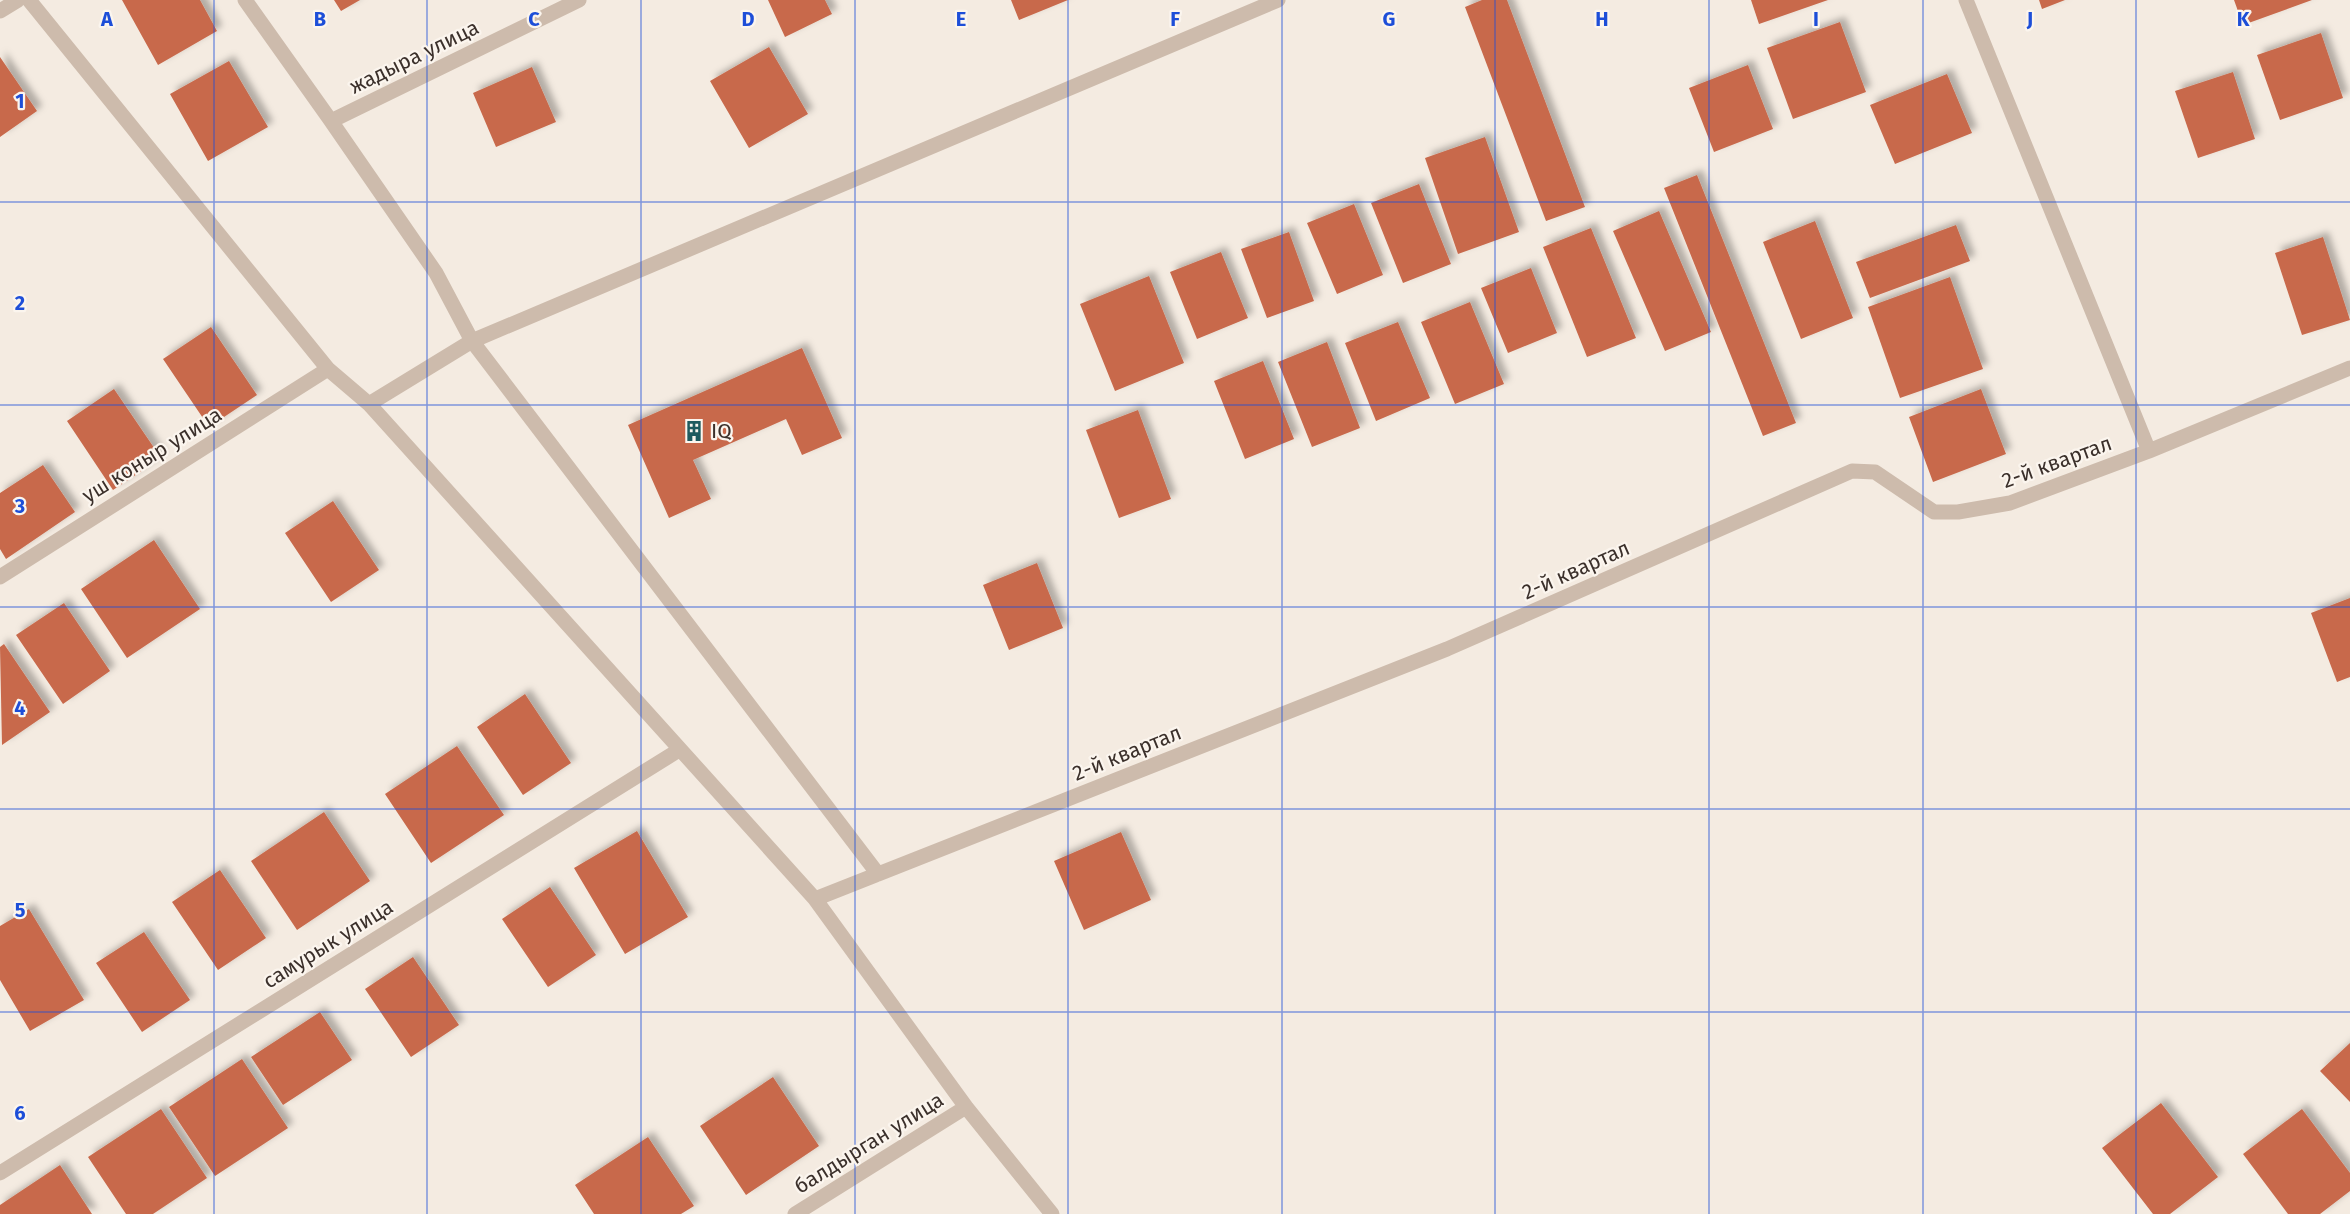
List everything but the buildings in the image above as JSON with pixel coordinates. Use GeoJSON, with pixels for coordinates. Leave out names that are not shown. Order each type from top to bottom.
{"type":"FeatureCollection","features":[{"type":"Feature","properties":{"kind":"street"},"geometry":{"type":"LineString","coordinates":[[0,10],[18,0]]}},
{"type":"Feature","properties":{"kind":"street"},"geometry":{"type":"LineString","coordinates":[[29,0],[328,369],[369,404],[815,899],[966,1107],[1052,1214]]}},
{"type":"Feature","properties":{"kind":"street"},"geometry":{"type":"LineString","coordinates":[[245,0],[436,273],[472,340],[878,874]]}},
{"type":"Feature","properties":{"kind":"street","name":"жадыра улица"},"geometry":{"type":"LineString","coordinates":[[331,121],[579,0]]}},
{"type":"Feature","properties":{"kind":"street"},"geometry":{"type":"LineString","coordinates":[[369,404],[472,340],[1278,0]]}},
{"type":"Feature","properties":{"kind":"street"},"geometry":{"type":"LineString","coordinates":[[1966,0],[2149,451]]}},
{"type":"Feature","properties":{"kind":"street","name":"2-й квартал"},"geometry":{"type":"LineString","coordinates":[[815,899],[1447,649],[1851,471],[1875,472],[1934,512],[1958,512],[2010,503],[2149,451],[2350,368]]}},
{"type":"Feature","properties":{"kind":"street","name":"уш коныр улица"},"geometry":{"type":"LineString","coordinates":[[0,577],[328,369]]}},
{"type":"Feature","properties":{"kind":"street","name":"самурык улица"},"geometry":{"type":"LineString","coordinates":[[0,1173],[679,750]]}},
{"type":"Feature","properties":{"kind":"street","name":"балдырган улица"},"geometry":{"type":"LineString","coordinates":[[795,1214],[966,1107]]}},
{"type":"Feature","properties":{"kind":"place","name":"IQ"},"geometry":{"type":"Point","coordinates":[694,431]}}]}
